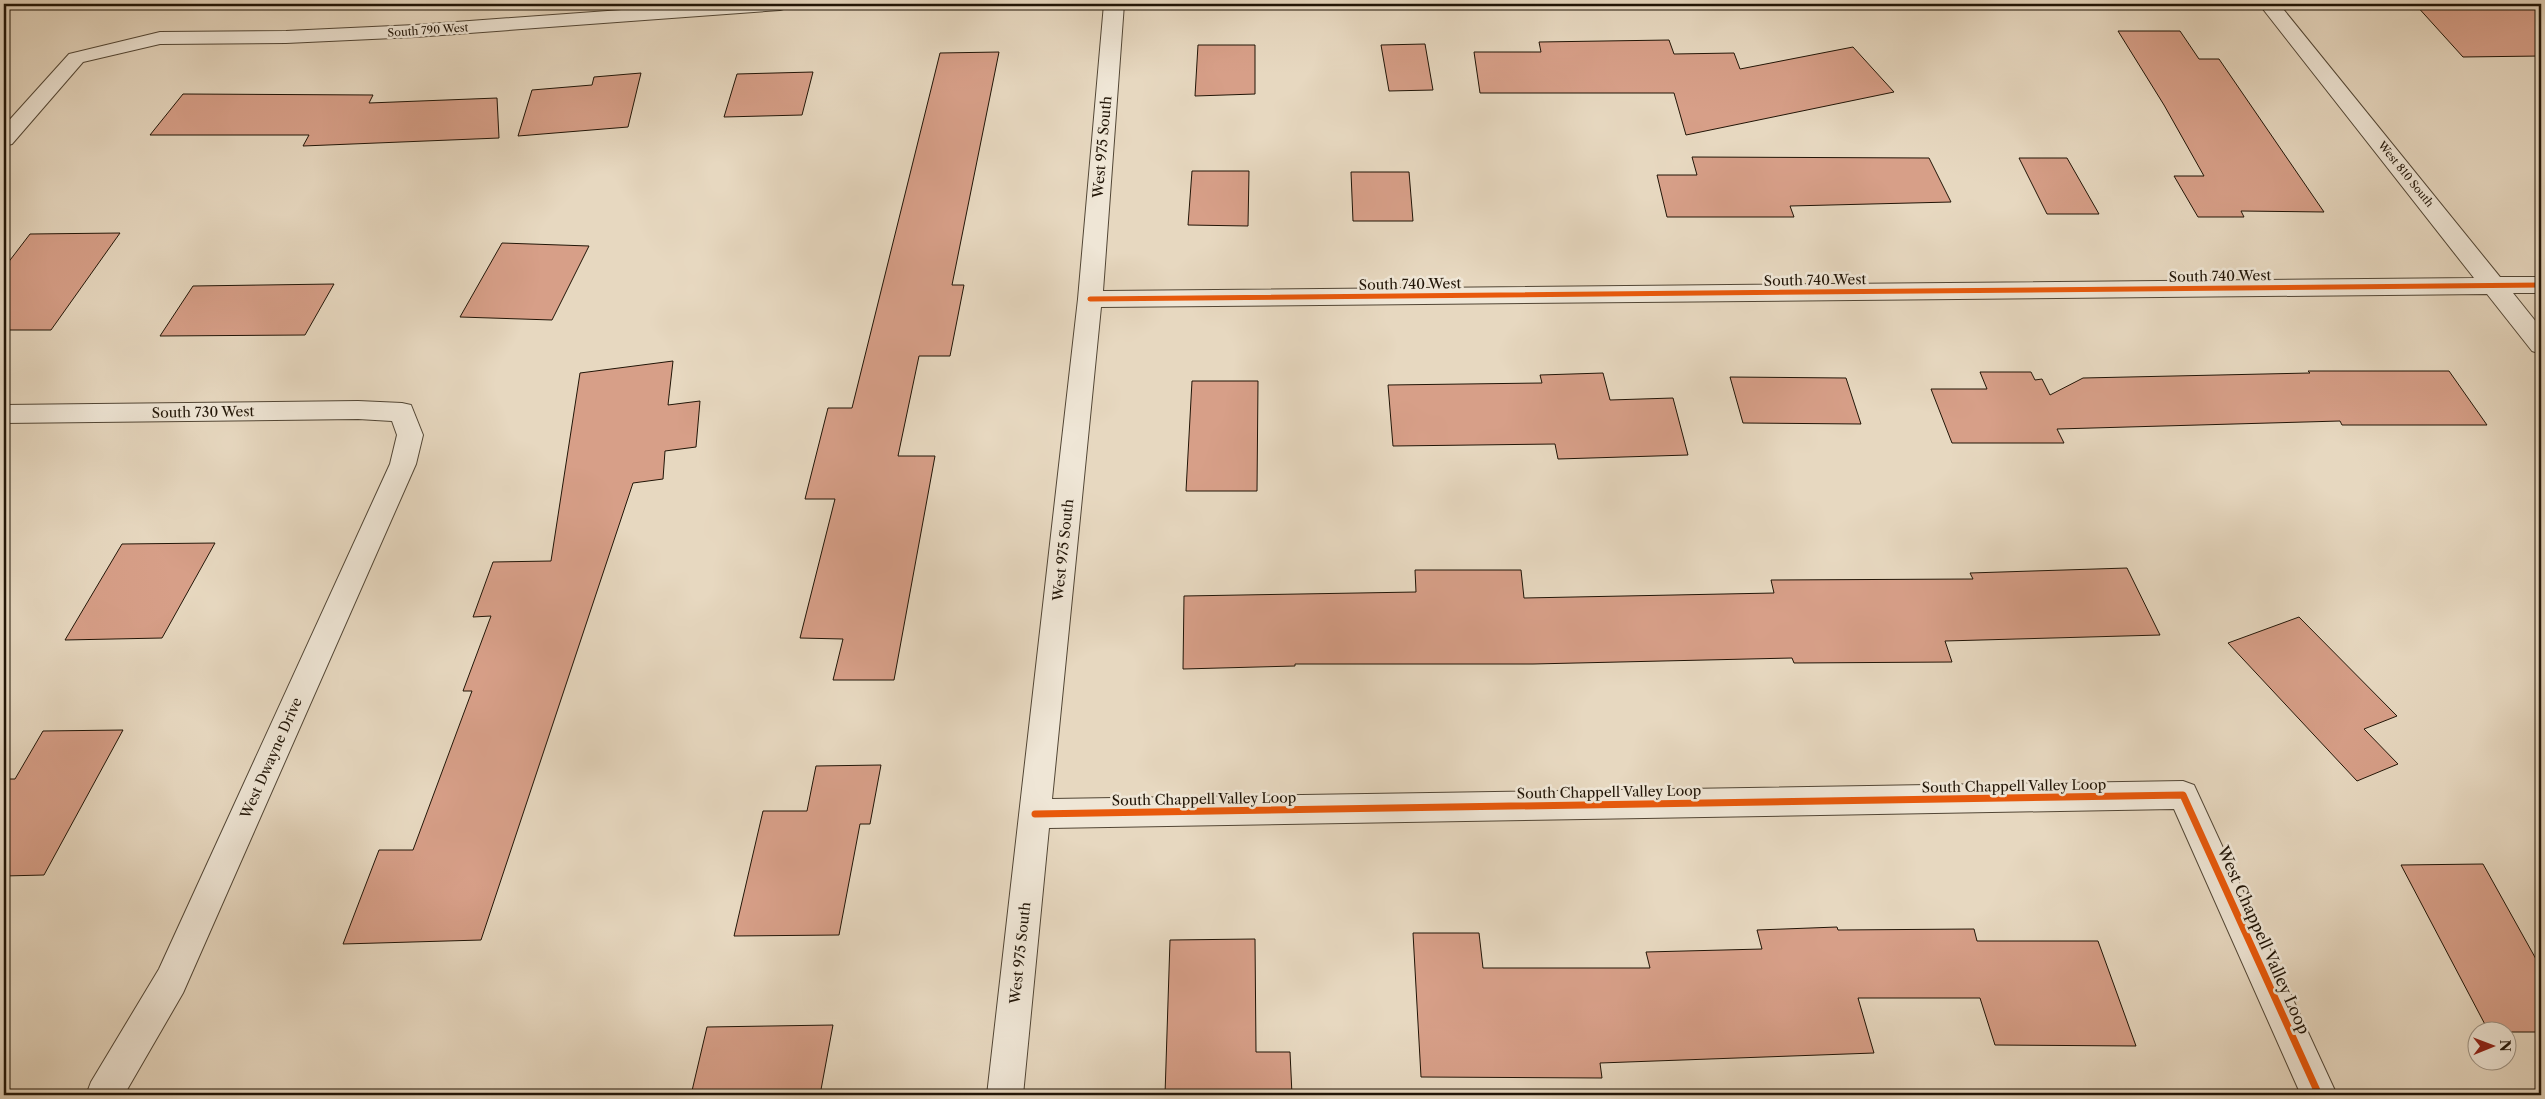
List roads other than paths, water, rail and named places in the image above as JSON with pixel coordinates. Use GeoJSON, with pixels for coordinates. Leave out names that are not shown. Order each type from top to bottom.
{"type":"FeatureCollection","features":[{"type":"Feature","properties":{"kind":"street","name":"South 790 West"},"geometry":{"type":"LineString","coordinates":[[4,139],[76,58],[160,38],[286,37],[415,31],[780,4]]}},
{"type":"Feature","properties":{"kind":"street","name":"West 975 South"},"geometry":{"type":"LineString","coordinates":[[1005,1095],[1090,299],[1114,4]]}},
{"type":"Feature","properties":{"kind":"street","name":"West 810 South"},"geometry":{"type":"LineString","coordinates":[[2269,4],[2541,344]]}},
{"type":"Feature","properties":{"kind":"street","name":"South 740 West"},"geometry":{"type":"LineString","coordinates":[[1090,299],[2541,285]]}},
{"type":"Feature","properties":{"kind":"street","name":"South 730 West"},"geometry":{"type":"LineString","coordinates":[[4,414],[358,410],[402,412]]}},
{"type":"Feature","properties":{"kind":"street","name":"West Dwayne Drive"},"geometry":{"type":"LineString","coordinates":[[104,1095],[171,981],[403,464],[410,435],[402,412]]}},
{"type":"Feature","properties":{"kind":"street","name":"South Chappell Valley Loop"},"geometry":{"type":"LineString","coordinates":[[1035,814],[2183,795]]}},
{"type":"Feature","properties":{"kind":"street","name":"West Chappell Valley Loop"},"geometry":{"type":"LineString","coordinates":[[2183,795],[2319,1095]]}}]}
